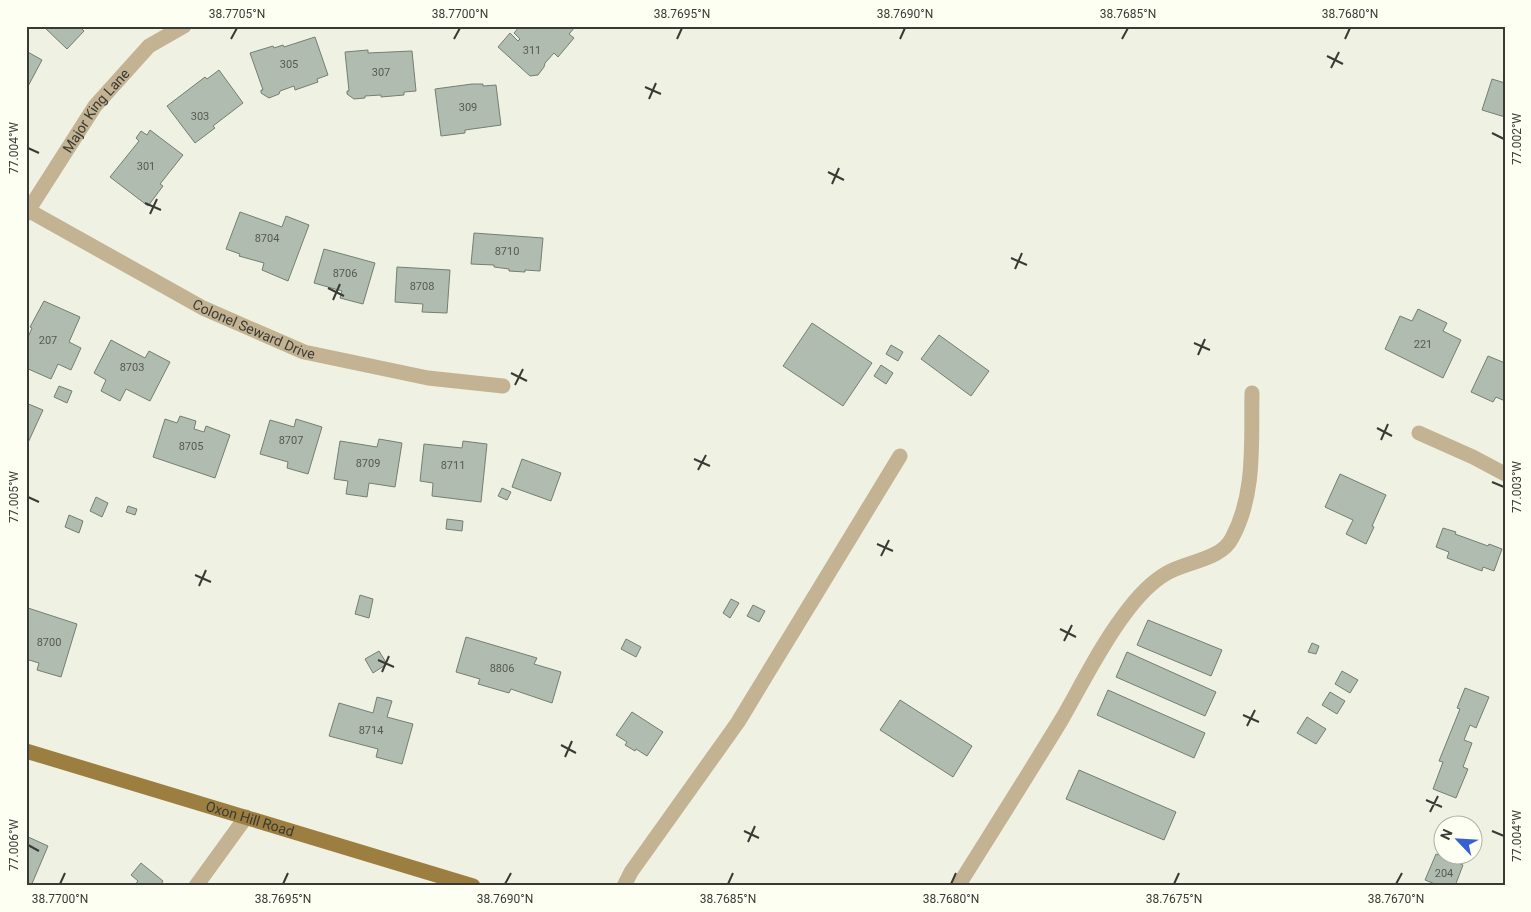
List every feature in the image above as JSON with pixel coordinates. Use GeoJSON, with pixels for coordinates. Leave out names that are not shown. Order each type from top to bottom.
{"type":"FeatureCollection","features":[{"type":"Feature","properties":{"kind":"main road","name":"Oxon Hill Road"},"geometry":{"type":"LineString","coordinates":[[26,751],[473,886]]}},
{"type":"Feature","properties":{"kind":"street","name":"Major King Lane"},"geometry":{"type":"LineString","coordinates":[[27,211],[95,106],[149,46],[184,26]]}},
{"type":"Feature","properties":{"kind":"street","name":"Colonel Seward Drive"},"geometry":{"type":"LineString","coordinates":[[27,211],[203,308],[304,352],[428,378],[502,386]]}},
{"type":"Feature","properties":{"kind":"street"},"geometry":{"type":"LineString","coordinates":[[958,886],[1124,614],[1145,591],[1166,573],[1225,549],[1232,539],[1241,518],[1250,475],[1252,393]]}},
{"type":"Feature","properties":{"kind":"street"},"geometry":{"type":"LineString","coordinates":[[1419,433],[1473,457],[1505,474]]}},
{"type":"Feature","properties":{"kind":"street"},"geometry":{"type":"LineString","coordinates":[[624,886],[631,872],[738,722],[900,456]]}},
{"type":"Feature","properties":{"kind":"street"},"geometry":{"type":"LineString","coordinates":[[196,886],[246,817]]}},
{"type":"Feature","properties":{"kind":"building"},"geometry":{"type":"Polygon","coordinates":[[[43,26],[79,26],[84,31],[67,49],[43,26]]]}},
{"type":"Feature","properties":{"kind":"building"},"geometry":{"type":"Polygon","coordinates":[[[520,26],[576,26],[569,34],[574,38],[558,57],[554,53],[538,75],[530,76],[498,47],[510,33],[518,41],[520,39],[514,33],[520,26]]]}},
{"type":"Feature","properties":{"kind":"building"},"geometry":{"type":"Polygon","coordinates":[[[315,37],[328,75],[317,79],[318,82],[295,90],[294,86],[280,91],[279,94],[269,98],[261,93],[261,90],[263,90],[250,53],[273,46],[274,48],[283,45],[284,47],[315,37]]]}},
{"type":"Feature","properties":{"kind":"building"},"geometry":{"type":"Polygon","coordinates":[[[368,50],[368,53],[412,51],[416,91],[404,92],[404,95],[365,96],[365,98],[354,99],[347,94],[347,91],[349,91],[345,52],[368,50]]]}},
{"type":"Feature","properties":{"kind":"building"},"geometry":{"type":"Polygon","coordinates":[[[26,51],[42,60],[26,90],[26,51]]]}},
{"type":"Feature","properties":{"kind":"building"},"geometry":{"type":"Polygon","coordinates":[[[219,70],[243,103],[213,126],[215,128],[195,143],[167,106],[205,77],[207,79],[219,70]]]}},
{"type":"Feature","properties":{"kind":"building"},"geometry":{"type":"Polygon","coordinates":[[[1492,79],[1505,83],[1505,117],[1482,110],[1492,79]]]}},
{"type":"Feature","properties":{"kind":"building"},"geometry":{"type":"Polygon","coordinates":[[[483,84],[483,86],[496,85],[501,125],[465,130],[465,133],[441,136],[435,89],[483,84]]]}},
{"type":"Feature","properties":{"kind":"building"},"geometry":{"type":"Polygon","coordinates":[[[150,130],[183,155],[160,184],[163,186],[148,206],[110,177],[139,141],[136,138],[141,131],[147,135],[150,130]]]}},
{"type":"Feature","properties":{"kind":"building"},"geometry":{"type":"Polygon","coordinates":[[[240,212],[282,227],[286,216],[309,225],[288,281],[262,270],[264,263],[239,256],[240,254],[226,249],[240,212]]]}},
{"type":"Feature","properties":{"kind":"building"},"geometry":{"type":"Polygon","coordinates":[[[474,233],[543,238],[540,271],[509,271],[509,269],[494,267],[494,265],[471,264],[474,233]]]}},
{"type":"Feature","properties":{"kind":"building"},"geometry":{"type":"Polygon","coordinates":[[[324,249],[375,263],[363,304],[340,298],[342,291],[314,283],[324,249]]]}},
{"type":"Feature","properties":{"kind":"building"},"geometry":{"type":"Polygon","coordinates":[[[397,267],[450,270],[447,313],[422,312],[423,304],[395,302],[397,267]]]}},
{"type":"Feature","properties":{"kind":"building"},"geometry":{"type":"Polygon","coordinates":[[[44,301],[80,317],[69,342],[81,348],[71,370],[58,364],[51,379],[26,368],[26,336],[28,337],[32,328],[30,327],[44,301]]]}},
{"type":"Feature","properties":{"kind":"building"},"geometry":{"type":"Polygon","coordinates":[[[1418,309],[1447,323],[1443,331],[1461,340],[1443,378],[1385,349],[1400,316],[1412,321],[1418,309]]]}},
{"type":"Feature","properties":{"kind":"building"},"geometry":{"type":"Polygon","coordinates":[[[812,323],[872,363],[843,406],[783,366],[812,323]]]}},
{"type":"Feature","properties":{"kind":"building"},"geometry":{"type":"Polygon","coordinates":[[[939,335],[989,371],[971,396],[921,359],[939,335]]]}},
{"type":"Feature","properties":{"kind":"building"},"geometry":{"type":"Polygon","coordinates":[[[111,340],[145,358],[149,351],[170,362],[150,401],[126,389],[120,401],[101,391],[106,380],[94,373],[111,340]]]}},
{"type":"Feature","properties":{"kind":"building"},"geometry":{"type":"Polygon","coordinates":[[[891,345],[903,352],[898,361],[886,354],[891,345]]]}},
{"type":"Feature","properties":{"kind":"building"},"geometry":{"type":"Polygon","coordinates":[[[1488,356],[1505,363],[1505,401],[1496,397],[1493,402],[1471,392],[1488,356]]]}},
{"type":"Feature","properties":{"kind":"building"},"geometry":{"type":"Polygon","coordinates":[[[881,365],[893,373],[886,384],[874,376],[881,365]]]}},
{"type":"Feature","properties":{"kind":"building"},"geometry":{"type":"Polygon","coordinates":[[[59,386],[72,391],[67,403],[54,397],[59,386]]]}},
{"type":"Feature","properties":{"kind":"building"},"geometry":{"type":"Polygon","coordinates":[[[26,403],[43,410],[26,447],[26,403]]]}},
{"type":"Feature","properties":{"kind":"building"},"geometry":{"type":"Polygon","coordinates":[[[180,416],[196,421],[194,429],[204,432],[206,426],[230,435],[215,478],[153,457],[165,419],[177,423],[180,416]]]}},
{"type":"Feature","properties":{"kind":"building"},"geometry":{"type":"Polygon","coordinates":[[[296,419],[322,427],[308,474],[287,468],[288,462],[260,454],[270,420],[294,427],[296,419]]]}},
{"type":"Feature","properties":{"kind":"building"},"geometry":{"type":"Polygon","coordinates":[[[379,439],[402,443],[395,487],[369,483],[367,497],[346,494],[348,481],[334,479],[340,441],[377,447],[379,439]]]}},
{"type":"Feature","properties":{"kind":"building"},"geometry":{"type":"Polygon","coordinates":[[[463,441],[487,444],[481,502],[432,496],[433,483],[420,481],[424,444],[462,448],[463,441]]]}},
{"type":"Feature","properties":{"kind":"building"},"geometry":{"type":"Polygon","coordinates":[[[522,459],[561,473],[551,501],[512,487],[522,459]]]}},
{"type":"Feature","properties":{"kind":"building"},"geometry":{"type":"Polygon","coordinates":[[[1340,474],[1386,495],[1366,544],[1346,534],[1353,520],[1325,507],[1340,474]]]}},
{"type":"Feature","properties":{"kind":"building"},"geometry":{"type":"Polygon","coordinates":[[[502,488],[511,492],[507,500],[498,496],[502,488]]]}},
{"type":"Feature","properties":{"kind":"building"},"geometry":{"type":"Polygon","coordinates":[[[96,497],[108,503],[102,517],[90,511],[96,497]]]}},
{"type":"Feature","properties":{"kind":"building"},"geometry":{"type":"Polygon","coordinates":[[[128,506],[137,509],[135,515],[126,512],[128,506]]]}},
{"type":"Feature","properties":{"kind":"building"},"geometry":{"type":"Polygon","coordinates":[[[69,515],[83,521],[79,533],[65,527],[69,515]]]}},
{"type":"Feature","properties":{"kind":"building"},"geometry":{"type":"Polygon","coordinates":[[[447,519],[463,521],[462,531],[446,529],[447,519]]]}},
{"type":"Feature","properties":{"kind":"building"},"geometry":{"type":"Polygon","coordinates":[[[1443,528],[1488,546],[1489,544],[1502,549],[1494,571],[1483,567],[1482,571],[1447,558],[1449,552],[1436,547],[1443,528]]]}},
{"type":"Feature","properties":{"kind":"building"},"geometry":{"type":"Polygon","coordinates":[[[360,595],[373,599],[369,618],[355,614],[360,595]]]}},
{"type":"Feature","properties":{"kind":"building"},"geometry":{"type":"Polygon","coordinates":[[[731,599],[739,603],[730,618],[723,613],[731,599]]]}},
{"type":"Feature","properties":{"kind":"building"},"geometry":{"type":"Polygon","coordinates":[[[753,605],[765,611],[759,622],[747,616],[753,605]]]}},
{"type":"Feature","properties":{"kind":"building"},"geometry":{"type":"Polygon","coordinates":[[[28,608],[77,624],[61,677],[37,670],[39,663],[29,660],[26,666],[26,616],[28,608]]]}},
{"type":"Feature","properties":{"kind":"building"},"geometry":{"type":"Polygon","coordinates":[[[1148,620],[1222,650],[1211,676],[1137,645],[1148,620]]]}},
{"type":"Feature","properties":{"kind":"building"},"geometry":{"type":"Polygon","coordinates":[[[466,637],[537,658],[534,664],[561,672],[552,703],[511,689],[509,693],[478,684],[480,679],[456,672],[466,637]]]}},
{"type":"Feature","properties":{"kind":"building"},"geometry":{"type":"Polygon","coordinates":[[[626,639],[641,647],[636,657],[621,649],[626,639]]]}},
{"type":"Feature","properties":{"kind":"building"},"geometry":{"type":"Polygon","coordinates":[[[1312,643],[1319,646],[1316,654],[1308,652],[1312,643]]]}},
{"type":"Feature","properties":{"kind":"building"},"geometry":{"type":"Polygon","coordinates":[[[379,651],[387,664],[373,673],[365,659],[379,651]]]}},
{"type":"Feature","properties":{"kind":"building"},"geometry":{"type":"Polygon","coordinates":[[[1127,652],[1216,692],[1205,716],[1116,677],[1127,652]]]}},
{"type":"Feature","properties":{"kind":"building"},"geometry":{"type":"Polygon","coordinates":[[[1342,671],[1358,680],[1350,693],[1335,684],[1342,671]]]}},
{"type":"Feature","properties":{"kind":"building"},"geometry":{"type":"Polygon","coordinates":[[[1465,688],[1489,697],[1476,728],[1470,725],[1464,740],[1472,743],[1463,767],[1468,769],[1456,798],[1433,789],[1443,762],[1439,761],[1460,709],[1457,708],[1465,688]]]}},
{"type":"Feature","properties":{"kind":"building"},"geometry":{"type":"Polygon","coordinates":[[[1108,690],[1205,733],[1194,758],[1097,715],[1108,690]]]}},
{"type":"Feature","properties":{"kind":"building"},"geometry":{"type":"Polygon","coordinates":[[[1330,692],[1345,701],[1337,714],[1322,705],[1330,692]]]}},
{"type":"Feature","properties":{"kind":"building"},"geometry":{"type":"Polygon","coordinates":[[[377,697],[392,701],[387,717],[413,724],[402,764],[376,757],[378,749],[329,736],[339,703],[373,713],[377,697]]]}},
{"type":"Feature","properties":{"kind":"building"},"geometry":{"type":"Polygon","coordinates":[[[900,700],[972,746],[953,777],[880,730],[900,700]]]}},
{"type":"Feature","properties":{"kind":"building"},"geometry":{"type":"Polygon","coordinates":[[[632,712],[663,732],[647,756],[625,745],[627,742],[616,735],[632,712]]]}},
{"type":"Feature","properties":{"kind":"building"},"geometry":{"type":"Polygon","coordinates":[[[1307,717],[1326,729],[1316,744],[1297,733],[1307,717]]]}},
{"type":"Feature","properties":{"kind":"building"},"geometry":{"type":"Polygon","coordinates":[[[1079,770],[1176,812],[1164,840],[1066,799],[1079,770]]]}},
{"type":"Feature","properties":{"kind":"building"},"geometry":{"type":"Polygon","coordinates":[[[26,836],[48,846],[31,886],[26,886],[26,836]]]}},
{"type":"Feature","properties":{"kind":"building"},"geometry":{"type":"Polygon","coordinates":[[[1434,859],[1434,864],[1463,865],[1455,886],[1440,886],[1425,880],[1434,859]]]}},
{"type":"Feature","properties":{"kind":"building"},"geometry":{"type":"Polygon","coordinates":[[[141,863],[163,881],[160,886],[134,886],[138,881],[131,875],[141,863]]]}}]}
